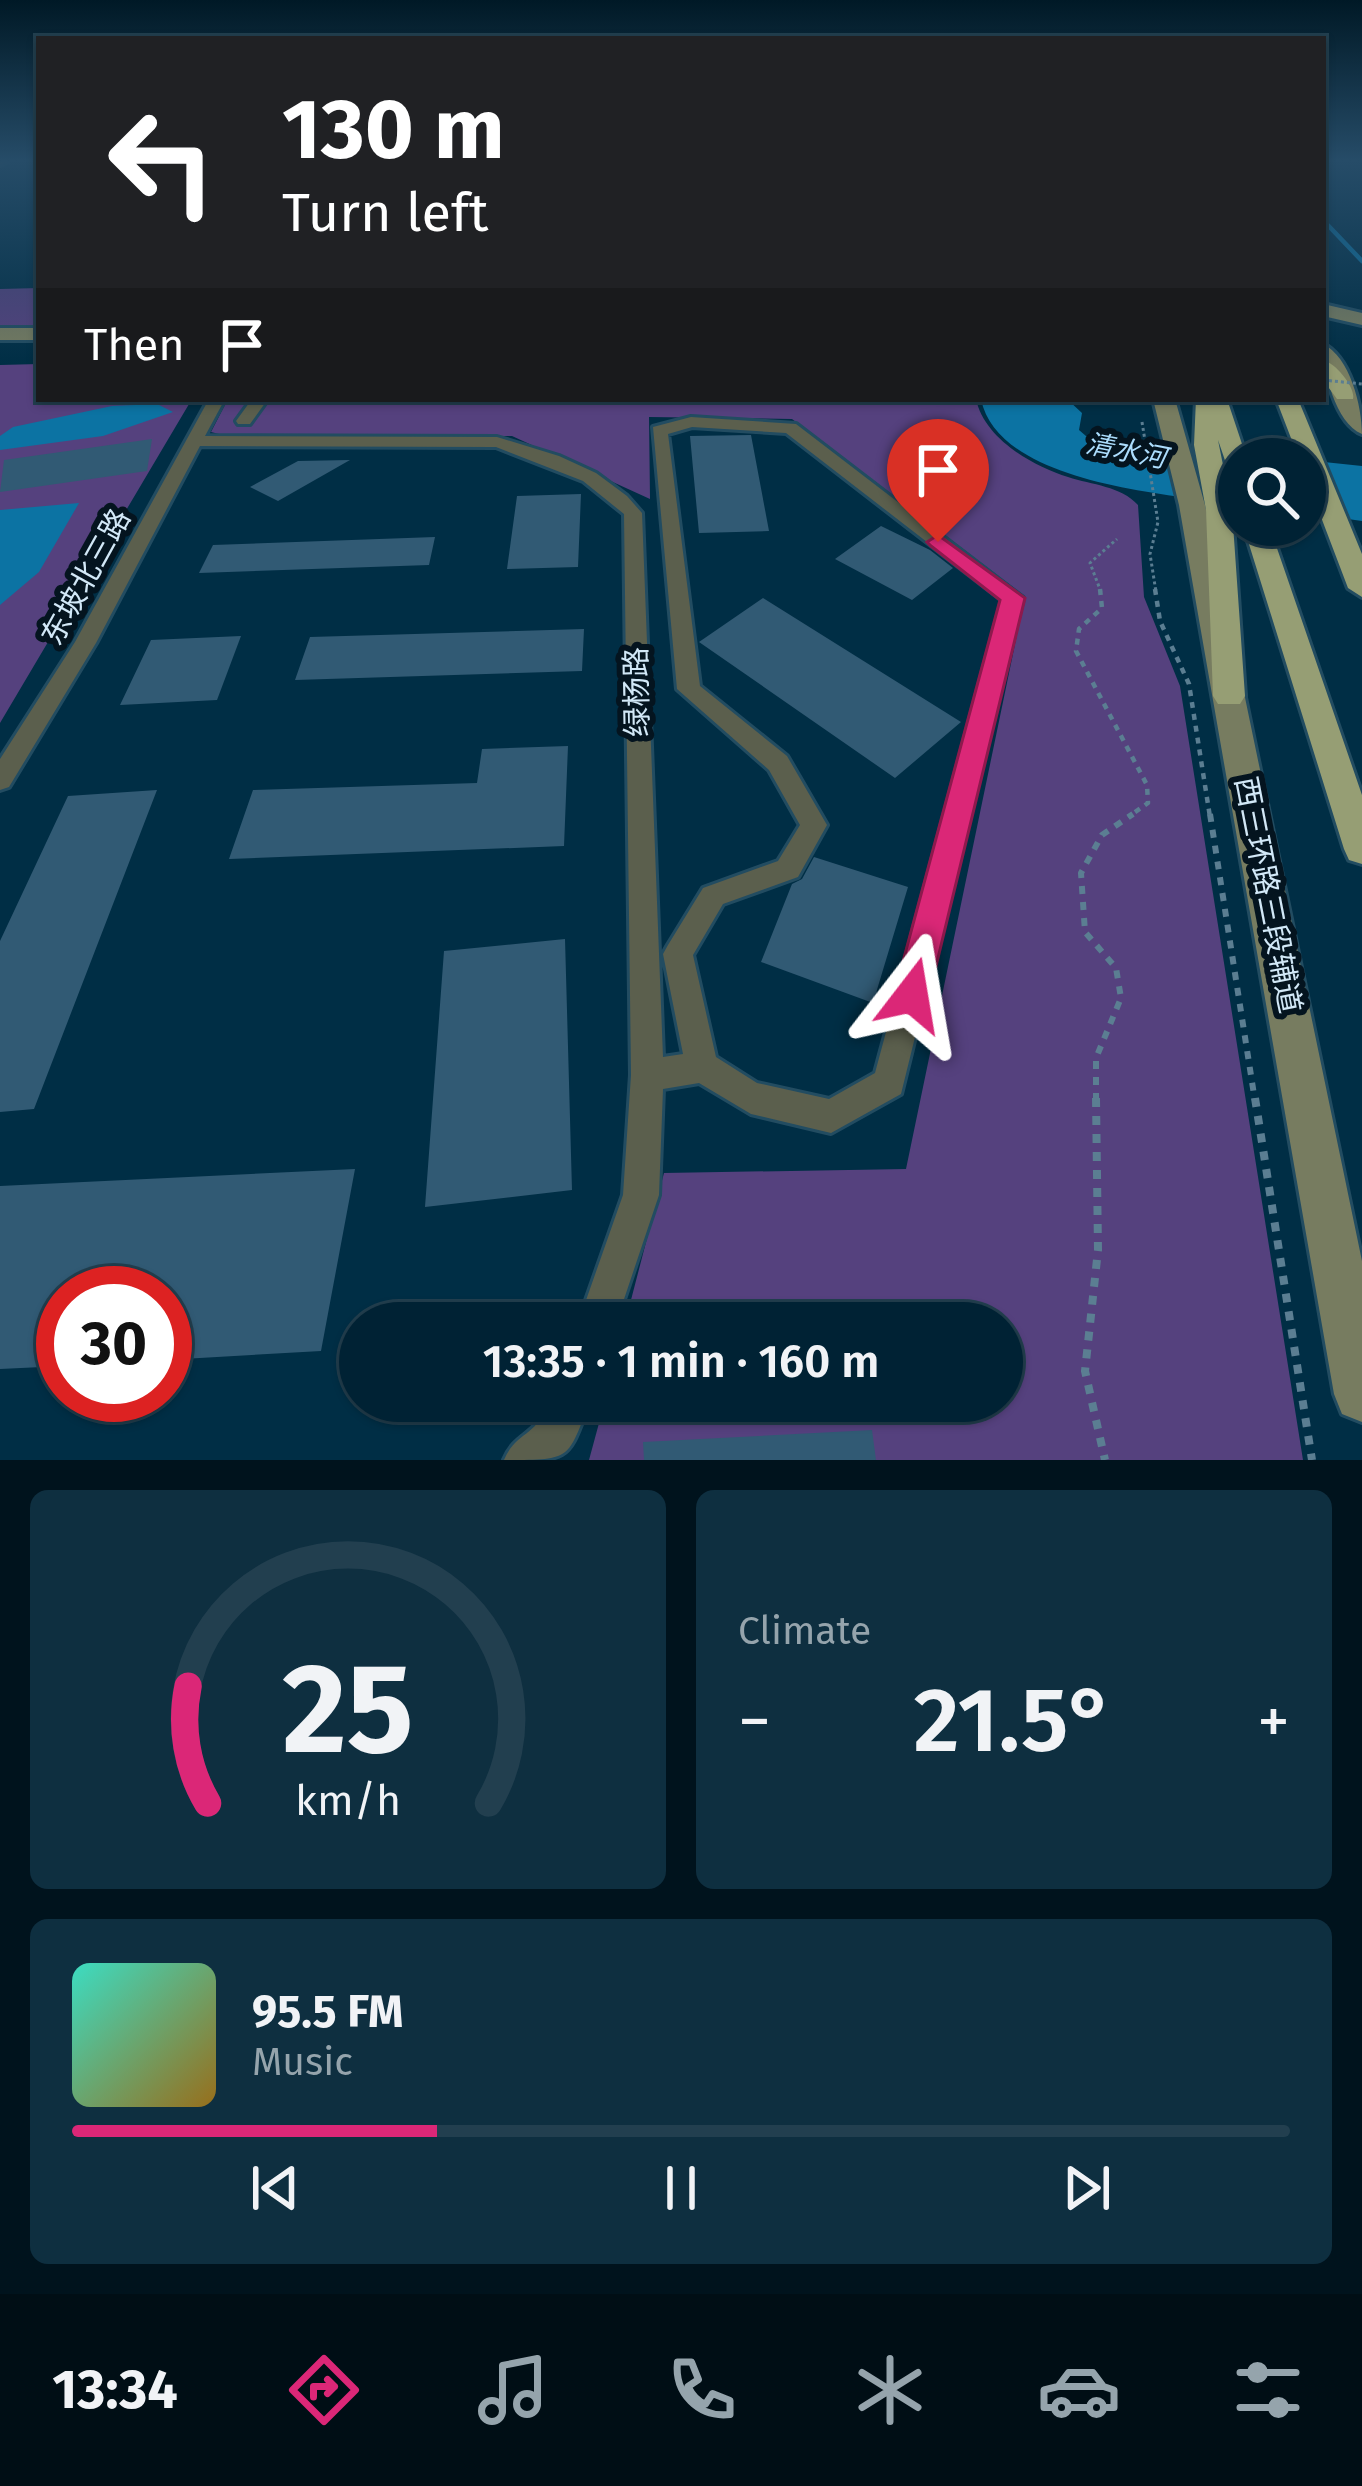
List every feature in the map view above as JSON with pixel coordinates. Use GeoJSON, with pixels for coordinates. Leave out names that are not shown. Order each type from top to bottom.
{"type":"FeatureCollection","features":[{"type":"Feature","properties":{"kind":"highway"},"geometry":{"type":"LineString","coordinates":[[1326,368],[1353,389]]}},
{"type":"Feature","properties":{"kind":"highway"},"geometry":{"type":"LineString","coordinates":[[1208,402],[1220,438]]}},
{"type":"Feature","properties":{"kind":"highway"},"geometry":{"type":"LineString","coordinates":[[1217,402],[1223,438]]}},
{"type":"Feature","properties":{"kind":"highway"},"geometry":{"type":"LineString","coordinates":[[1288,402],[1362,587]]}},
{"type":"Feature","properties":{"kind":"highway"},"geometry":{"type":"LineString","coordinates":[[1188,504],[1218,465]]}},
{"type":"Feature","properties":{"kind":"highway"},"geometry":{"type":"LineString","coordinates":[[1263,546],[1362,849]]}},
{"type":"Feature","properties":{"kind":"main road"},"geometry":{"type":"LineString","coordinates":[[1326,310],[1362,316]]}},
{"type":"Feature","properties":{"kind":"main road"},"geometry":{"type":"LineString","coordinates":[[1326,339],[1362,333]]}},
{"type":"Feature","properties":{"kind":"main road"},"geometry":{"type":"LineString","coordinates":[[0,334],[36,334]]}},
{"type":"Feature","properties":{"kind":"main road"},"geometry":{"type":"LineString","coordinates":[[0,348],[36,348]]}},
{"type":"Feature","properties":{"kind":"main road"},"geometry":{"type":"LineString","coordinates":[[1326,354],[1353,389],[1362,427]]}},
{"type":"Feature","properties":{"kind":"main road","name":"西三环路三段辅道"},"geometry":{"type":"LineString","coordinates":[[1165,402],[1229,696],[1362,1394]]}},
{"type":"Feature","properties":{"kind":"street","name":"东坡北三路"},"geometry":{"type":"LineString","coordinates":[[0,780],[86,643],[215,402]]}},
{"type":"Feature","properties":{"kind":"street"},"geometry":{"type":"LineString","coordinates":[[244,421],[258,402]]}},
{"type":"Feature","properties":{"kind":"street"},"geometry":{"type":"LineString","coordinates":[[647,1076],[702,1067],[751,1098],[831,1116],[889,1083],[1013,598],[790,428],[691,422],[659,431],[689,689],[778,763],[814,825],[788,869],[713,896],[679,954],[702,1067]]}},
{"type":"Feature","properties":{"kind":"street","name":"绿杨路"},"geometry":{"type":"LineString","coordinates":[[194,441],[497,442],[532,452],[620,495],[633,513],[647,1076],[641,1196],[604,1302]]}},
{"type":"Feature","properties":{"kind":"street"},"geometry":{"type":"LineString","coordinates":[[525,1460],[556,1441],[563,1422]]}},
{"type":"Feature","properties":{"kind":"path"},"geometry":{"type":"LineString","coordinates":[[1145,439],[1188,504],[1158,522],[1150,554],[1160,621],[1190,685],[1312,1460]]}},
{"type":"Feature","properties":{"kind":"path"},"geometry":{"type":"LineString","coordinates":[[1105,1460],[1085,1371],[1099,1250],[1096,1058],[1121,998],[1116,968],[1085,932],[1081,873],[1102,835],[1148,803],[1147,784],[1076,651],[1079,629],[1102,608],[1100,585],[1090,563],[1117,539]]}},
{"type":"Feature","properties":{"kind":"shaded area"},"geometry":{"type":"Polygon","coordinates":[[[36,288],[36,326],[0,326],[0,289],[36,288]]]}},
{"type":"Feature","properties":{"kind":"shaded area"},"geometry":{"type":"Polygon","coordinates":[[[36,364],[36,402],[190,402],[0,723],[0,365],[36,364]]]}},
{"type":"Feature","properties":{"kind":"shaded area"},"geometry":{"type":"Polygon","coordinates":[[[226,402],[977,402],[999,438],[1025,458],[1115,490],[1138,505],[1144,597],[1180,686],[1303,1460],[589,1460],[599,1422],[1023,1422],[1023,1302],[630,1302],[664,1173],[906,1169],[1025,596],[792,419],[649,417],[650,499],[512,436],[231,437],[211,432],[226,402]]]}},
{"type":"Feature","properties":{"kind":"water","name":"清水河"},"geometry":{"type":"Polygon","coordinates":[[[982,402],[1070,402],[1082,413],[1079,430],[1086,436],[1218,451],[1218,501],[1090,480],[1019,450],[994,428],[982,402]]]}},
{"type":"Feature","properties":{"kind":"water"},"geometry":{"type":"Polygon","coordinates":[[[157,404],[173,412],[103,436],[0,450],[0,436],[13,427],[112,406],[157,404]]]}},
{"type":"Feature","properties":{"kind":"water"},"geometry":{"type":"Polygon","coordinates":[[[1326,462],[1362,466],[1362,521],[1326,516],[1326,462]]]}},
{"type":"Feature","properties":{"kind":"water"},"geometry":{"type":"Polygon","coordinates":[[[79,503],[39,572],[0,605],[0,510],[79,503]]]}},
{"type":"Feature","properties":{"kind":"building"},"geometry":{"type":"Polygon","coordinates":[[[751,435],[769,531],[699,533],[690,436],[751,435]]]}},
{"type":"Feature","properties":{"kind":"building"},"geometry":{"type":"Polygon","coordinates":[[[152,439],[147,471],[0,492],[4,460],[152,439]]]}},
{"type":"Feature","properties":{"kind":"building"},"geometry":{"type":"Polygon","coordinates":[[[350,460],[278,501],[250,487],[298,461],[350,460]]]}},
{"type":"Feature","properties":{"kind":"building"},"geometry":{"type":"Polygon","coordinates":[[[581,494],[578,567],[507,569],[517,496],[581,494]]]}},
{"type":"Feature","properties":{"kind":"building"},"geometry":{"type":"Polygon","coordinates":[[[881,526],[930,550],[953,568],[912,600],[835,559],[881,526]]]}},
{"type":"Feature","properties":{"kind":"building"},"geometry":{"type":"Polygon","coordinates":[[[435,537],[429,565],[199,573],[213,545],[435,537]]]}},
{"type":"Feature","properties":{"kind":"building"},"geometry":{"type":"Polygon","coordinates":[[[763,598],[961,722],[895,778],[699,642],[763,598]]]}},
{"type":"Feature","properties":{"kind":"building"},"geometry":{"type":"Polygon","coordinates":[[[584,629],[582,671],[295,680],[310,637],[584,629]]]}},
{"type":"Feature","properties":{"kind":"building"},"geometry":{"type":"Polygon","coordinates":[[[241,636],[217,700],[120,705],[151,640],[241,636]]]}},
{"type":"Feature","properties":{"kind":"building"},"geometry":{"type":"Polygon","coordinates":[[[568,746],[564,846],[229,859],[253,790],[477,783],[482,749],[568,746]]]}},
{"type":"Feature","properties":{"kind":"building"},"geometry":{"type":"Polygon","coordinates":[[[157,790],[34,1109],[0,1112],[0,941],[68,796],[157,790]]]}},
{"type":"Feature","properties":{"kind":"building"},"geometry":{"type":"Polygon","coordinates":[[[814,857],[908,887],[873,1003],[761,962],[792,884],[802,879],[814,857]]]}},
{"type":"Feature","properties":{"kind":"building"},"geometry":{"type":"Polygon","coordinates":[[[565,939],[572,1190],[425,1207],[444,951],[565,939]]]}},
{"type":"Feature","properties":{"kind":"building"},"geometry":{"type":"Polygon","coordinates":[[[355,1169],[321,1351],[192,1358],[192,1266],[36,1266],[36,1367],[0,1369],[0,1186],[355,1169]]]}},
{"type":"Feature","properties":{"kind":"building"},"geometry":{"type":"Polygon","coordinates":[[[872,1430],[876,1460],[644,1460],[643,1442],[872,1430]]]}},
{"type":"Feature","properties":{"kind":"waterway"},"geometry":{"type":"LineString","coordinates":[[1332,229],[1362,261]]}},
{"type":"Feature","properties":{"kind":"route"},"geometry":{"type":"LineString","coordinates":[[912,995],[1013,598],[938,542]]}}]}
